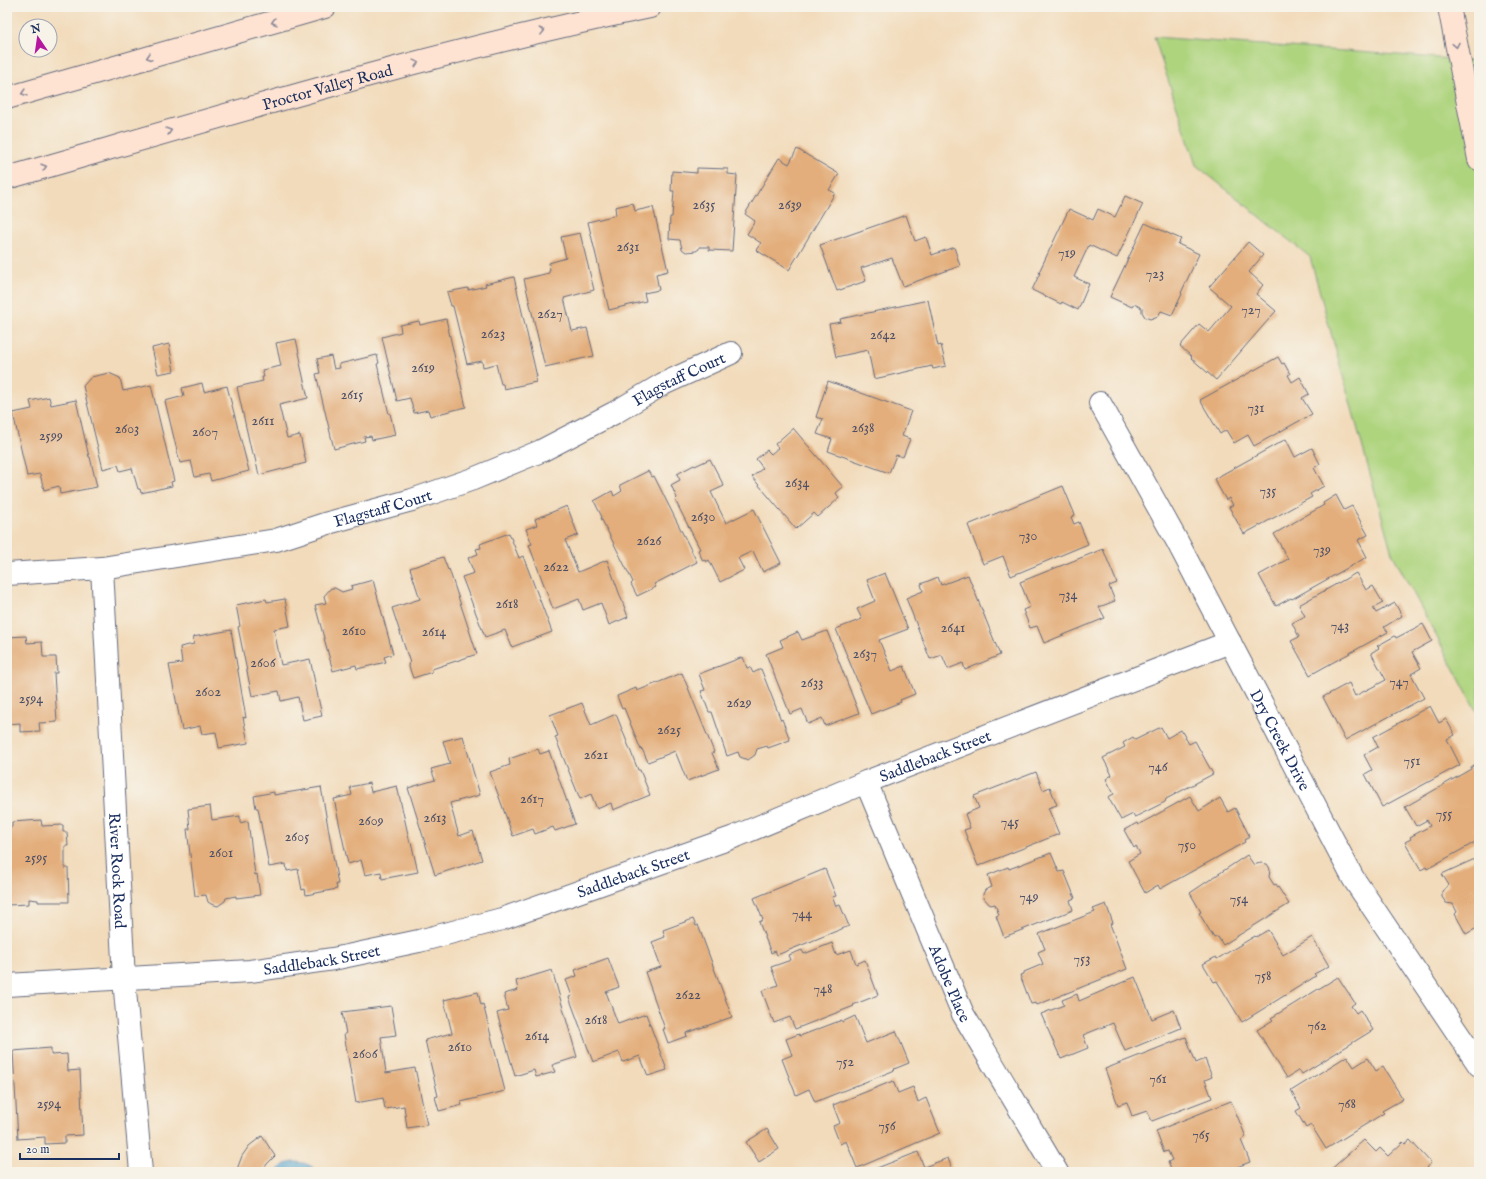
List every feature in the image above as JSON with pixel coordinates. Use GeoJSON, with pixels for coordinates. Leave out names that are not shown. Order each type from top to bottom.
{"type":"FeatureCollection","features":[{"type":"Feature","properties":{"kind":"main road"},"geometry":{"type":"LineString","coordinates":[[7,98],[325,7]]}},
{"type":"Feature","properties":{"kind":"main road","name":"Proctor Valley Road"},"geometry":{"type":"LineString","coordinates":[[7,178],[266,103],[426,60],[567,24],[650,7]]}},
{"type":"Feature","properties":{"kind":"main road"},"geometry":{"type":"LineString","coordinates":[[1449,7],[1479,159]]}},
{"type":"Feature","properties":{"kind":"street","name":"Flagstaff Court"},"geometry":{"type":"LineString","coordinates":[[7,574],[102,568],[276,540],[446,489],[541,451],[614,413],[663,384],[731,352]]}},
{"type":"Feature","properties":{"kind":"street","name":"Dry Creek Drive"},"geometry":{"type":"LineString","coordinates":[[1100,403],[1177,541],[1353,878],[1479,1065]]}},
{"type":"Feature","properties":{"kind":"street","name":"River Rock Road"},"geometry":{"type":"LineString","coordinates":[[102,568],[124,980],[141,1172]]}},
{"type":"Feature","properties":{"kind":"street","name":"Saddleback Street"},"geometry":{"type":"LineString","coordinates":[[7,985],[124,980],[250,971],[333,959],[419,941],[502,919],[734,837],[866,782],[1230,642]]}},
{"type":"Feature","properties":{"kind":"street","name":"Adobe Place"},"geometry":{"type":"LineString","coordinates":[[866,782],[963,1014],[1057,1172]]}},
{"type":"Feature","properties":{"kind":"green space"},"geometry":{"type":"Polygon","coordinates":[[[1154,37],[1479,61],[1479,716],[1392,553],[1310,257],[1196,165],[1154,37]]]}},
{"type":"Feature","properties":{"kind":"water"},"geometry":{"type":"Polygon","coordinates":[[[293,1162],[307,1164],[318,1172],[275,1172],[285,1164],[293,1162]]]}},
{"type":"Feature","properties":{"kind":"building"},"geometry":{"type":"Polygon","coordinates":[[[797,149],[839,174],[829,190],[835,193],[789,270],[756,250],[761,243],[747,234],[755,221],[745,214],[779,158],[789,164],[797,149]]]}},
{"type":"Feature","properties":{"kind":"building"},"geometry":{"type":"Polygon","coordinates":[[[697,168],[728,169],[728,174],[737,175],[732,251],[709,250],[709,247],[699,247],[696,251],[686,252],[682,249],[680,240],[669,239],[670,217],[672,217],[674,191],[671,191],[672,171],[697,173],[697,168]]]}},
{"type":"Feature","properties":{"kind":"building"},"geometry":{"type":"Polygon","coordinates":[[[1125,196],[1143,204],[1117,258],[1089,245],[1074,277],[1089,284],[1078,310],[1062,302],[1061,304],[1032,290],[1069,209],[1093,220],[1098,209],[1115,217],[1125,196]]]}},
{"type":"Feature","properties":{"kind":"building"},"geometry":{"type":"Polygon","coordinates":[[[633,203],[635,211],[653,207],[668,271],[656,274],[659,290],[644,293],[646,301],[609,310],[588,222],[616,215],[615,207],[633,203]]]}},
{"type":"Feature","properties":{"kind":"building"},"geometry":{"type":"Polygon","coordinates":[[[906,215],[915,241],[926,237],[932,255],[954,247],[960,266],[903,286],[892,258],[861,268],[866,281],[837,291],[820,245],[906,215]]]}},
{"type":"Feature","properties":{"kind":"building"},"geometry":{"type":"Polygon","coordinates":[[[1145,223],[1181,239],[1178,244],[1199,254],[1172,315],[1161,311],[1158,316],[1150,319],[1145,317],[1142,312],[1142,308],[1134,304],[1132,307],[1110,297],[1145,223]]]}},
{"type":"Feature","properties":{"kind":"building"},"geometry":{"type":"Polygon","coordinates":[[[580,233],[594,290],[564,298],[572,331],[587,328],[594,356],[545,367],[524,279],[549,273],[549,263],[566,258],[561,237],[580,233]]]}},
{"type":"Feature","properties":{"kind":"building"},"geometry":{"type":"Polygon","coordinates":[[[1248,242],[1263,255],[1249,272],[1263,285],[1256,294],[1276,311],[1216,380],[1180,346],[1199,324],[1209,332],[1231,306],[1209,287],[1248,242]]]}},
{"type":"Feature","properties":{"kind":"building"},"geometry":{"type":"Polygon","coordinates":[[[514,277],[537,377],[535,377],[536,382],[504,389],[503,384],[501,384],[496,364],[483,367],[482,361],[467,364],[453,306],[451,306],[447,292],[468,288],[468,290],[486,286],[485,284],[514,277]]]}},
{"type":"Feature","properties":{"kind":"building"},"geometry":{"type":"Polygon","coordinates":[[[928,300],[938,346],[941,345],[946,366],[933,369],[932,366],[874,379],[868,350],[836,357],[829,324],[841,322],[840,319],[928,300]]]}},
{"type":"Feature","properties":{"kind":"building"},"geometry":{"type":"Polygon","coordinates":[[[446,319],[466,407],[430,416],[428,410],[414,413],[410,398],[397,401],[382,337],[401,332],[400,325],[419,321],[420,325],[446,319]]]}},
{"type":"Feature","properties":{"kind":"building"},"geometry":{"type":"Polygon","coordinates":[[[296,339],[308,398],[279,405],[287,438],[300,435],[306,463],[259,475],[254,454],[252,454],[237,387],[263,381],[262,377],[264,377],[262,370],[281,366],[276,343],[296,339]]]}},
{"type":"Feature","properties":{"kind":"building"},"geometry":{"type":"Polygon","coordinates":[[[169,344],[174,371],[158,374],[152,348],[169,344]]]}},
{"type":"Feature","properties":{"kind":"building"},"geometry":{"type":"Polygon","coordinates":[[[377,355],[379,363],[377,364],[395,435],[372,440],[371,436],[364,437],[365,441],[334,449],[316,374],[320,373],[317,359],[331,356],[334,369],[340,368],[339,364],[377,355]]]}},
{"type":"Feature","properties":{"kind":"building"},"geometry":{"type":"Polygon","coordinates":[[[1278,357],[1282,364],[1284,363],[1290,374],[1288,375],[1292,382],[1300,377],[1309,394],[1302,398],[1312,414],[1254,446],[1248,435],[1234,443],[1226,430],[1220,434],[1200,400],[1278,357]]]}},
{"type":"Feature","properties":{"kind":"building"},"geometry":{"type":"Polygon","coordinates":[[[109,373],[120,378],[123,391],[151,385],[174,481],[171,482],[172,486],[141,493],[140,489],[138,489],[132,468],[120,471],[118,465],[103,469],[83,386],[91,377],[109,373]]]}},
{"type":"Feature","properties":{"kind":"building"},"geometry":{"type":"Polygon","coordinates":[[[828,381],[911,411],[902,436],[910,439],[903,457],[896,455],[889,473],[828,451],[832,439],[817,434],[823,419],[816,417],[828,381]]]}},
{"type":"Feature","properties":{"kind":"building"},"geometry":{"type":"Polygon","coordinates":[[[202,383],[204,392],[227,386],[249,471],[211,481],[209,474],[195,477],[191,461],[180,463],[165,401],[184,396],[182,388],[202,383]]]}},
{"type":"Feature","properties":{"kind":"building"},"geometry":{"type":"Polygon","coordinates":[[[49,397],[51,405],[76,400],[97,487],[60,494],[59,486],[44,490],[40,474],[27,476],[13,413],[32,409],[30,401],[49,397]]]}},
{"type":"Feature","properties":{"kind":"building"},"geometry":{"type":"Polygon","coordinates":[[[793,428],[843,487],[836,493],[839,498],[818,517],[814,513],[796,529],[752,477],[763,468],[756,459],[767,450],[771,454],[778,448],[775,444],[793,428]]]}},
{"type":"Feature","properties":{"kind":"building"},"geometry":{"type":"Polygon","coordinates":[[[1286,439],[1295,457],[1312,448],[1320,464],[1314,468],[1324,486],[1310,494],[1312,497],[1244,534],[1229,507],[1233,505],[1229,498],[1226,500],[1214,479],[1286,439]]]}},
{"type":"Feature","properties":{"kind":"building"},"geometry":{"type":"Polygon","coordinates":[[[710,459],[724,486],[711,492],[726,523],[754,509],[781,563],[763,572],[753,551],[738,558],[744,570],[720,582],[709,560],[706,562],[705,560],[703,561],[698,550],[700,549],[675,500],[677,498],[671,485],[680,480],[677,474],[710,459]]]}},
{"type":"Feature","properties":{"kind":"building"},"geometry":{"type":"Polygon","coordinates":[[[648,471],[652,477],[654,476],[697,562],[654,584],[656,587],[637,596],[631,584],[633,582],[594,501],[612,491],[614,496],[622,491],[620,485],[648,471]]]}},
{"type":"Feature","properties":{"kind":"building"},"geometry":{"type":"Polygon","coordinates":[[[1063,486],[1075,515],[1071,517],[1074,524],[1079,522],[1088,544],[1011,576],[1003,556],[983,564],[968,525],[1063,486]]]}},
{"type":"Feature","properties":{"kind":"building"},"geometry":{"type":"Polygon","coordinates":[[[1336,495],[1344,510],[1352,506],[1368,535],[1358,540],[1367,557],[1292,599],[1291,598],[1276,606],[1259,575],[1288,559],[1274,534],[1324,505],[1323,503],[1336,495]]]}},
{"type":"Feature","properties":{"kind":"building"},"geometry":{"type":"Polygon","coordinates":[[[567,506],[578,535],[565,540],[578,572],[607,560],[628,617],[609,625],[601,603],[583,610],[579,599],[553,609],[529,545],[532,544],[526,529],[537,525],[535,519],[567,506]]]}},
{"type":"Feature","properties":{"kind":"building"},"geometry":{"type":"Polygon","coordinates":[[[509,533],[519,558],[523,556],[552,632],[512,647],[505,630],[485,637],[462,577],[474,573],[468,558],[478,554],[476,549],[481,548],[480,544],[509,533]]]}},
{"type":"Feature","properties":{"kind":"building"},"geometry":{"type":"Polygon","coordinates":[[[1103,549],[1117,583],[1109,586],[1115,601],[1099,607],[1105,618],[1044,643],[1037,626],[1030,628],[1023,610],[1030,607],[1020,582],[1103,549]]]}},
{"type":"Feature","properties":{"kind":"building"},"geometry":{"type":"Polygon","coordinates":[[[443,557],[448,570],[449,569],[477,654],[432,669],[432,672],[413,678],[408,664],[410,663],[392,608],[420,599],[410,568],[443,557]]]}},
{"type":"Feature","properties":{"kind":"building"},"geometry":{"type":"Polygon","coordinates":[[[885,573],[908,629],[879,640],[892,671],[904,666],[915,694],[900,700],[901,702],[871,714],[836,629],[862,619],[857,609],[875,601],[867,580],[885,573]]]}},
{"type":"Feature","properties":{"kind":"building"},"geometry":{"type":"Polygon","coordinates":[[[1356,573],[1366,590],[1373,586],[1383,603],[1373,608],[1376,613],[1395,603],[1402,616],[1384,627],[1388,632],[1310,675],[1291,641],[1299,637],[1292,623],[1305,616],[1299,605],[1356,573]]]}},
{"type":"Feature","properties":{"kind":"building"},"geometry":{"type":"Polygon","coordinates":[[[968,575],[1000,655],[965,670],[963,663],[948,669],[942,655],[930,659],[906,598],[923,591],[921,584],[938,577],[941,585],[968,575]]]}},
{"type":"Feature","properties":{"kind":"building"},"geometry":{"type":"Polygon","coordinates":[[[373,580],[393,654],[384,657],[386,662],[357,669],[356,665],[333,671],[315,605],[326,603],[324,596],[331,588],[335,588],[342,592],[352,589],[351,586],[373,580]]]}},
{"type":"Feature","properties":{"kind":"building"},"geometry":{"type":"Polygon","coordinates":[[[266,599],[267,602],[285,599],[290,626],[274,629],[281,665],[310,659],[322,716],[303,720],[298,697],[281,701],[279,691],[252,696],[238,627],[240,626],[236,605],[266,599]]]}},
{"type":"Feature","properties":{"kind":"building"},"geometry":{"type":"Polygon","coordinates":[[[1423,624],[1432,641],[1412,652],[1421,668],[1411,674],[1424,698],[1345,740],[1323,697],[1349,683],[1355,696],[1386,680],[1371,653],[1379,648],[1377,646],[1395,636],[1396,638],[1423,624]]]}},
{"type":"Feature","properties":{"kind":"building"},"geometry":{"type":"Polygon","coordinates":[[[231,630],[246,718],[243,717],[248,743],[219,748],[216,732],[202,734],[200,726],[182,730],[169,665],[182,663],[180,647],[194,644],[193,637],[231,630]]]}},
{"type":"Feature","properties":{"kind":"building"},"geometry":{"type":"Polygon","coordinates":[[[827,631],[859,713],[825,726],[822,718],[808,724],[802,709],[790,714],[766,654],[783,647],[780,640],[798,632],[802,640],[827,631]]]}},
{"type":"Feature","properties":{"kind":"building"},"geometry":{"type":"Polygon","coordinates":[[[26,636],[27,643],[42,642],[43,657],[56,657],[57,673],[54,673],[57,722],[39,723],[40,731],[20,732],[20,723],[7,724],[7,637],[26,636]]]}},
{"type":"Feature","properties":{"kind":"building"},"geometry":{"type":"Polygon","coordinates":[[[743,657],[747,668],[750,667],[753,673],[761,669],[790,740],[768,748],[767,746],[757,749],[755,755],[748,760],[740,757],[738,752],[727,756],[712,712],[709,712],[701,691],[705,690],[699,674],[743,657]]]}},
{"type":"Feature","properties":{"kind":"building"},"geometry":{"type":"Polygon","coordinates":[[[682,673],[714,752],[712,753],[719,769],[687,781],[675,751],[648,762],[642,749],[641,750],[624,708],[622,709],[617,696],[636,688],[637,691],[682,673]]]}},
{"type":"Feature","properties":{"kind":"building"},"geometry":{"type":"Polygon","coordinates":[[[582,703],[591,725],[616,714],[638,770],[640,770],[650,795],[613,810],[611,803],[597,809],[591,794],[580,799],[555,737],[558,736],[550,715],[582,703]]]}},
{"type":"Feature","properties":{"kind":"building"},"geometry":{"type":"Polygon","coordinates":[[[1430,706],[1439,723],[1446,719],[1455,735],[1447,739],[1460,765],[1382,807],[1365,774],[1372,770],[1364,755],[1378,747],[1373,737],[1430,706]]]}},
{"type":"Feature","properties":{"kind":"building"},"geometry":{"type":"Polygon","coordinates":[[[1161,727],[1167,738],[1181,730],[1189,744],[1195,741],[1213,774],[1166,799],[1165,802],[1135,817],[1133,814],[1121,820],[1108,797],[1114,794],[1106,779],[1112,775],[1103,758],[1125,747],[1123,743],[1133,737],[1135,740],[1161,727]]]}},
{"type":"Feature","properties":{"kind":"building"},"geometry":{"type":"Polygon","coordinates":[[[463,736],[480,795],[450,803],[459,836],[473,831],[482,860],[435,875],[408,788],[435,780],[431,769],[450,764],[443,741],[463,736]]]}},
{"type":"Feature","properties":{"kind":"building"},"geometry":{"type":"Polygon","coordinates":[[[538,749],[540,754],[549,751],[575,824],[555,831],[553,827],[535,834],[533,829],[513,836],[490,772],[510,765],[509,759],[538,749]]]}},
{"type":"Feature","properties":{"kind":"building"},"geometry":{"type":"Polygon","coordinates":[[[1479,762],[1479,840],[1427,869],[1426,867],[1421,870],[1405,842],[1411,839],[1410,837],[1430,826],[1427,820],[1416,826],[1405,807],[1471,769],[1471,767],[1479,762]]]}},
{"type":"Feature","properties":{"kind":"building"},"geometry":{"type":"Polygon","coordinates":[[[1036,772],[1043,790],[1050,787],[1057,805],[1048,808],[1059,834],[978,866],[964,830],[970,828],[965,814],[979,808],[974,796],[1036,772]]]}},
{"type":"Feature","properties":{"kind":"building"},"geometry":{"type":"Polygon","coordinates":[[[369,783],[371,792],[397,786],[418,872],[382,879],[381,872],[365,875],[361,860],[348,864],[334,799],[352,795],[350,787],[369,783]]]}},
{"type":"Feature","properties":{"kind":"building"},"geometry":{"type":"Polygon","coordinates":[[[321,787],[338,884],[336,884],[337,889],[306,895],[305,889],[302,890],[298,869],[287,871],[286,864],[269,867],[258,808],[256,808],[254,796],[274,792],[274,795],[321,787]]]}},
{"type":"Feature","properties":{"kind":"building"},"geometry":{"type":"Polygon","coordinates":[[[1190,796],[1199,811],[1220,798],[1228,812],[1235,808],[1250,837],[1244,840],[1245,842],[1160,889],[1158,885],[1145,893],[1128,861],[1140,854],[1136,846],[1134,848],[1124,830],[1137,823],[1138,825],[1190,796]]]}},
{"type":"Feature","properties":{"kind":"building"},"geometry":{"type":"Polygon","coordinates":[[[210,806],[212,820],[240,816],[240,823],[248,821],[255,875],[257,874],[260,895],[226,898],[225,901],[218,906],[208,902],[206,895],[195,896],[187,829],[190,829],[188,809],[210,806]]]}},
{"type":"Feature","properties":{"kind":"building"},"geometry":{"type":"Polygon","coordinates":[[[41,820],[42,826],[63,825],[63,832],[67,832],[68,846],[65,846],[65,868],[68,868],[69,902],[38,902],[38,900],[29,899],[29,904],[7,905],[7,827],[12,827],[12,822],[41,820]]]}},
{"type":"Feature","properties":{"kind":"building"},"geometry":{"type":"Polygon","coordinates":[[[1051,853],[1059,872],[1064,871],[1075,898],[1070,900],[1073,910],[1004,937],[996,916],[999,915],[995,904],[989,904],[984,898],[983,894],[985,890],[992,887],[988,875],[1008,867],[1009,869],[1051,853]]]}},
{"type":"Feature","properties":{"kind":"building"},"geometry":{"type":"Polygon","coordinates":[[[1247,855],[1254,865],[1260,863],[1267,864],[1270,870],[1269,877],[1274,885],[1276,884],[1289,904],[1223,945],[1218,937],[1214,938],[1199,913],[1201,912],[1190,893],[1247,855]]]}},
{"type":"Feature","properties":{"kind":"building"},"geometry":{"type":"Polygon","coordinates":[[[1479,857],[1479,927],[1466,934],[1455,914],[1457,912],[1453,904],[1446,903],[1442,897],[1442,891],[1449,885],[1442,874],[1479,857]]]}},
{"type":"Feature","properties":{"kind":"building"},"geometry":{"type":"Polygon","coordinates":[[[825,869],[836,896],[832,897],[836,906],[840,905],[849,926],[777,955],[775,951],[771,953],[759,922],[763,920],[754,898],[825,869]]]}},
{"type":"Feature","properties":{"kind":"building"},"geometry":{"type":"Polygon","coordinates":[[[1106,904],[1113,923],[1110,924],[1127,969],[1037,1005],[1036,1003],[1031,1004],[1020,975],[1043,964],[1038,952],[1045,949],[1039,934],[1095,912],[1093,909],[1106,904]]]}},
{"type":"Feature","properties":{"kind":"building"},"geometry":{"type":"Polygon","coordinates":[[[693,919],[696,926],[698,925],[732,1017],[686,1033],[687,1036],[668,1043],[663,1029],[665,1029],[645,972],[661,967],[652,942],[665,937],[663,930],[693,919]]]}},
{"type":"Feature","properties":{"kind":"building"},"geometry":{"type":"Polygon","coordinates":[[[1268,930],[1283,955],[1312,937],[1329,966],[1314,974],[1316,976],[1242,1022],[1217,981],[1214,982],[1203,964],[1216,957],[1217,959],[1255,936],[1256,937],[1268,930]]]}},
{"type":"Feature","properties":{"kind":"building"},"geometry":{"type":"Polygon","coordinates":[[[832,943],[836,955],[851,950],[856,964],[865,960],[878,995],[795,1029],[790,1017],[774,1023],[762,991],[778,985],[771,967],[791,960],[789,955],[802,950],[804,954],[832,943]]]}},
{"type":"Feature","properties":{"kind":"building"},"geometry":{"type":"Polygon","coordinates":[[[608,958],[619,987],[606,992],[618,1024],[646,1014],[667,1070],[648,1076],[640,1056],[623,1062],[619,1052],[593,1062],[569,997],[572,996],[566,980],[577,976],[575,970],[608,958]]]}},
{"type":"Feature","properties":{"kind":"building"},"geometry":{"type":"Polygon","coordinates":[[[552,970],[577,1057],[552,1065],[555,1072],[536,1077],[534,1070],[515,1076],[497,1013],[508,1010],[504,994],[518,990],[516,981],[552,970]]]}},
{"type":"Feature","properties":{"kind":"building"},"geometry":{"type":"Polygon","coordinates":[[[1135,977],[1152,1019],[1174,1010],[1181,1028],[1125,1051],[1113,1023],[1083,1035],[1088,1048],[1061,1059],[1041,1014],[1064,1005],[1062,1000],[1077,994],[1079,1001],[1135,977]]]}},
{"type":"Feature","properties":{"kind":"building"},"geometry":{"type":"Polygon","coordinates":[[[1338,977],[1355,1003],[1351,1006],[1356,1013],[1360,1010],[1373,1030],[1302,1074],[1299,1070],[1287,1078],[1257,1030],[1273,1020],[1271,1018],[1338,977]]]}},
{"type":"Feature","properties":{"kind":"building"},"geometry":{"type":"Polygon","coordinates":[[[478,992],[481,1005],[483,1004],[505,1091],[461,1102],[462,1105],[439,1111],[435,1097],[438,1096],[425,1040],[452,1033],[444,1000],[478,992]]]}},
{"type":"Feature","properties":{"kind":"building"},"geometry":{"type":"Polygon","coordinates":[[[391,1006],[396,1035],[381,1037],[386,1073],[415,1068],[427,1125],[407,1128],[404,1106],[385,1109],[383,1098],[356,1103],[344,1034],[346,1034],[342,1012],[391,1006]]]}},
{"type":"Feature","properties":{"kind":"building"},"geometry":{"type":"Polygon","coordinates":[[[855,1016],[866,1043],[896,1031],[909,1063],[815,1102],[809,1089],[796,1095],[782,1059],[792,1055],[786,1039],[799,1034],[800,1036],[842,1020],[842,1022],[855,1016]]]}},
{"type":"Feature","properties":{"kind":"building"},"geometry":{"type":"Polygon","coordinates":[[[1186,1037],[1196,1063],[1205,1059],[1212,1077],[1205,1080],[1212,1098],[1152,1121],[1147,1111],[1132,1116],[1127,1102],[1118,1105],[1105,1069],[1186,1037]]]}},
{"type":"Feature","properties":{"kind":"building"},"geometry":{"type":"Polygon","coordinates":[[[51,1048],[51,1055],[67,1054],[68,1071],[80,1070],[83,1135],[65,1136],[65,1143],[45,1144],[45,1137],[18,1139],[13,1051],[51,1048]]]}},
{"type":"Feature","properties":{"kind":"building"},"geometry":{"type":"Polygon","coordinates":[[[1347,1056],[1354,1067],[1368,1058],[1376,1071],[1383,1067],[1403,1099],[1382,1111],[1384,1113],[1326,1149],[1311,1125],[1306,1128],[1296,1111],[1301,1108],[1291,1091],[1347,1056]]]}},
{"type":"Feature","properties":{"kind":"building"},"geometry":{"type":"Polygon","coordinates":[[[893,1081],[898,1093],[913,1087],[918,1102],[926,1098],[940,1133],[857,1168],[846,1141],[840,1144],[833,1126],[840,1123],[833,1105],[893,1081]]]}},
{"type":"Feature","properties":{"kind":"building"},"geometry":{"type":"Polygon","coordinates":[[[1231,1101],[1246,1137],[1241,1140],[1250,1162],[1224,1172],[1172,1172],[1168,1162],[1172,1160],[1168,1151],[1164,1152],[1156,1131],[1231,1101]]]}},
{"type":"Feature","properties":{"kind":"building"},"geometry":{"type":"Polygon","coordinates":[[[767,1129],[779,1149],[759,1162],[746,1142],[767,1129]]]}},
{"type":"Feature","properties":{"kind":"building"},"geometry":{"type":"Polygon","coordinates":[[[262,1136],[275,1156],[262,1172],[236,1172],[242,1156],[249,1146],[262,1136]]]}},
{"type":"Feature","properties":{"kind":"building"},"geometry":{"type":"Polygon","coordinates":[[[1364,1140],[1376,1152],[1380,1148],[1388,1156],[1403,1142],[1405,1144],[1410,1140],[1431,1163],[1425,1172],[1328,1172],[1364,1140]]]}},
{"type":"Feature","properties":{"kind":"building"},"geometry":{"type":"Polygon","coordinates":[[[918,1152],[924,1167],[948,1158],[953,1172],[867,1172],[918,1152]]]}},
{"type":"Feature","properties":{"kind":"building"},"geometry":{"type":"Polygon","coordinates":[[[961,1169],[962,1172],[953,1172],[961,1169]]]}}]}
